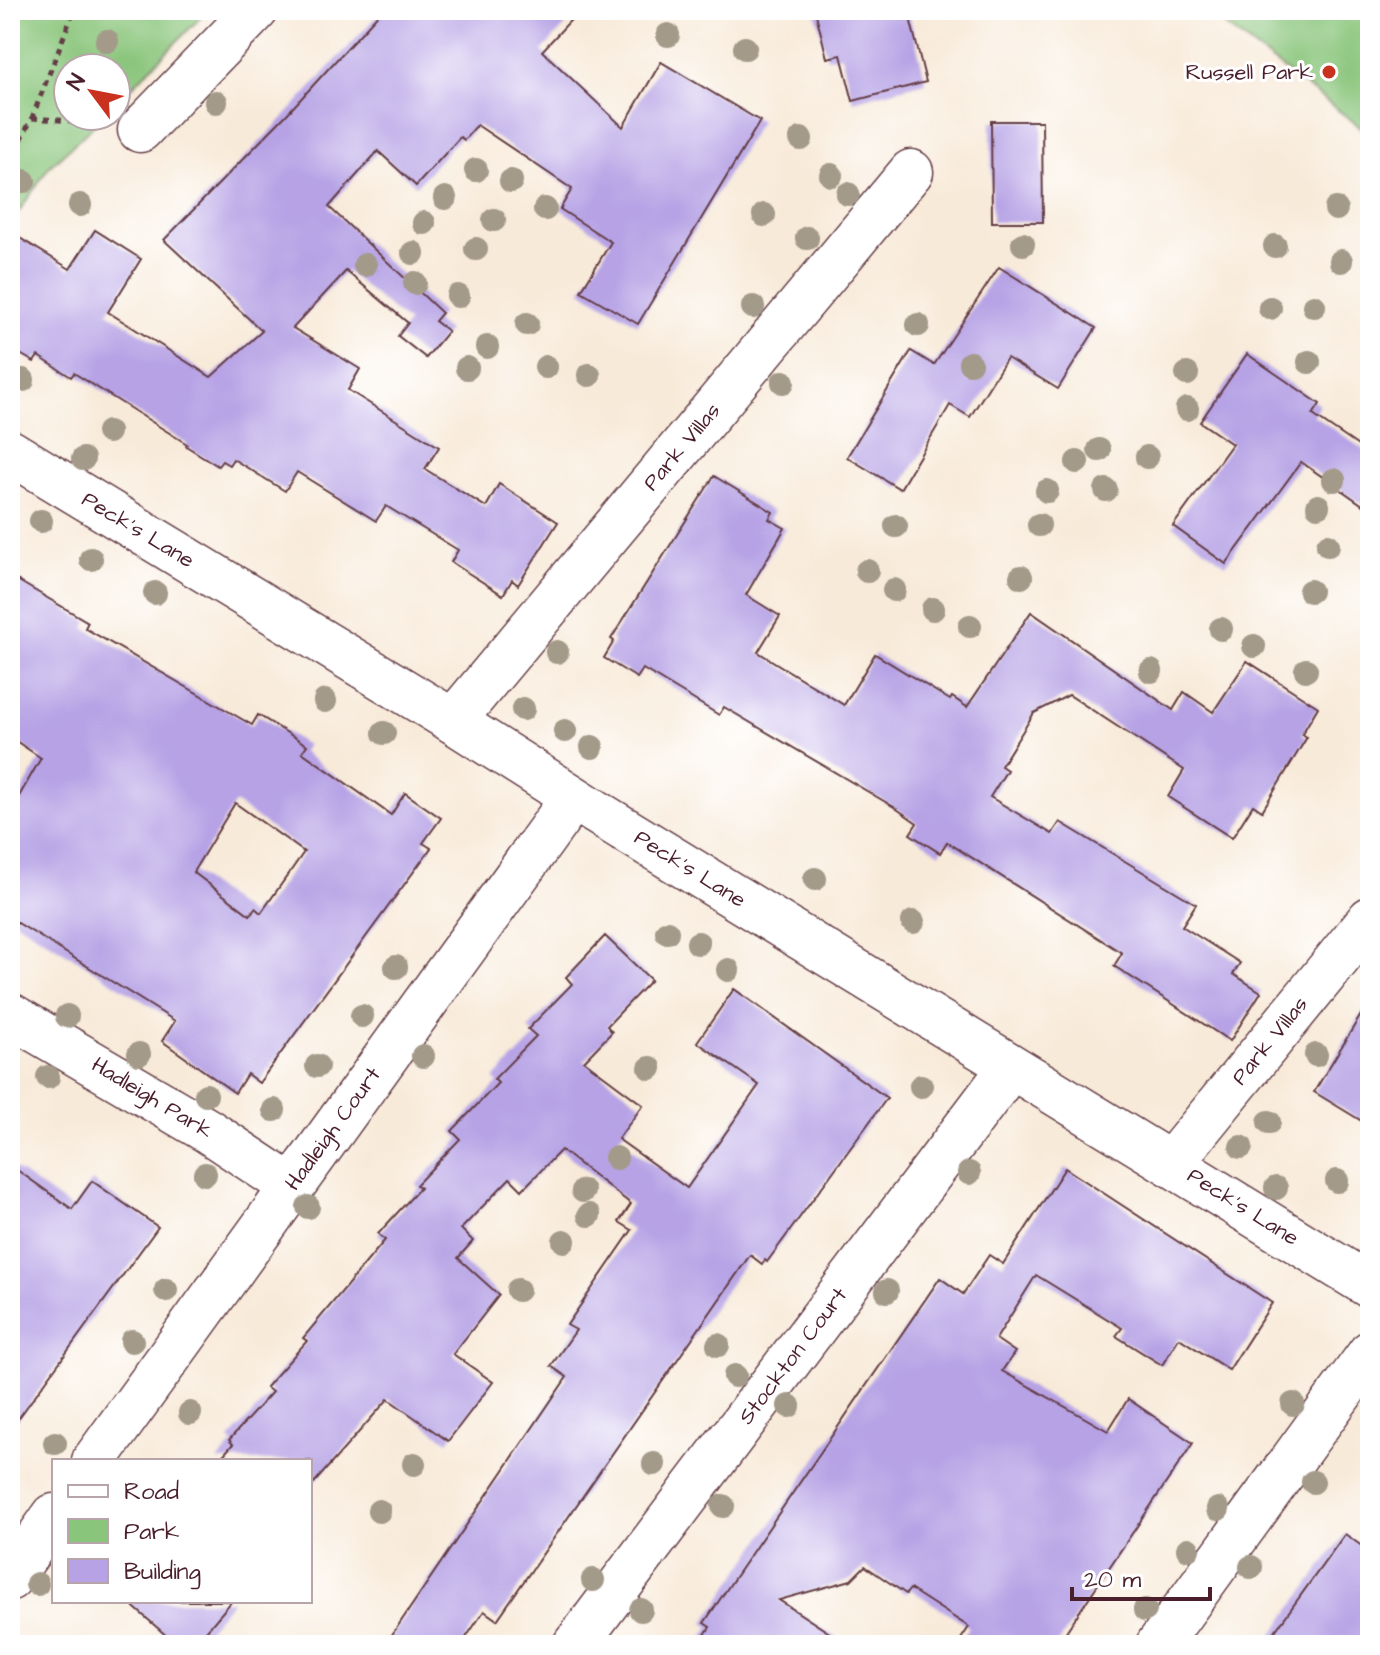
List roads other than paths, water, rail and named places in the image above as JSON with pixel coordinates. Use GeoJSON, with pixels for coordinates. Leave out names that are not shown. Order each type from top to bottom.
{"type":"FeatureCollection","features":[{"type":"Feature","properties":{"kind":"street"},"geometry":{"type":"LineString","coordinates":[[132,118],[256,10]]}},
{"type":"Feature","properties":{"kind":"street","name":"Park Villas"},"geometry":{"type":"LineString","coordinates":[[453,721],[911,172]]}},
{"type":"Feature","properties":{"kind":"street","name":"Peck's Lane"},"geometry":{"type":"LineString","coordinates":[[10,452],[1370,1286]]}},
{"type":"Feature","properties":{"kind":"street","name":"Hadleigh Court"},"geometry":{"type":"LineString","coordinates":[[95,1459],[573,798]]}},
{"type":"Feature","properties":{"kind":"street","name":"Park Villas"},"geometry":{"type":"LineString","coordinates":[[1171,1163],[1370,919]]}},
{"type":"Feature","properties":{"kind":"street","name":"Hadleigh Park"},"geometry":{"type":"LineString","coordinates":[[10,1015],[208,1131],[291,1186]]}},
{"type":"Feature","properties":{"kind":"street","name":"Stockton Court"},"geometry":{"type":"LineString","coordinates":[[575,1645],[1011,1067]]}},
{"type":"Feature","properties":{"kind":"street"},"geometry":{"type":"LineString","coordinates":[[1158,1645],[1370,1353]]}},
{"type":"Feature","properties":{"kind":"street"},"geometry":{"type":"LineString","coordinates":[[10,1578],[52,1519]]}},
{"type":"Feature","properties":{"kind":"place","name":"Russell Park"},"geometry":{"type":"Point","coordinates":[1329,72]}}]}
